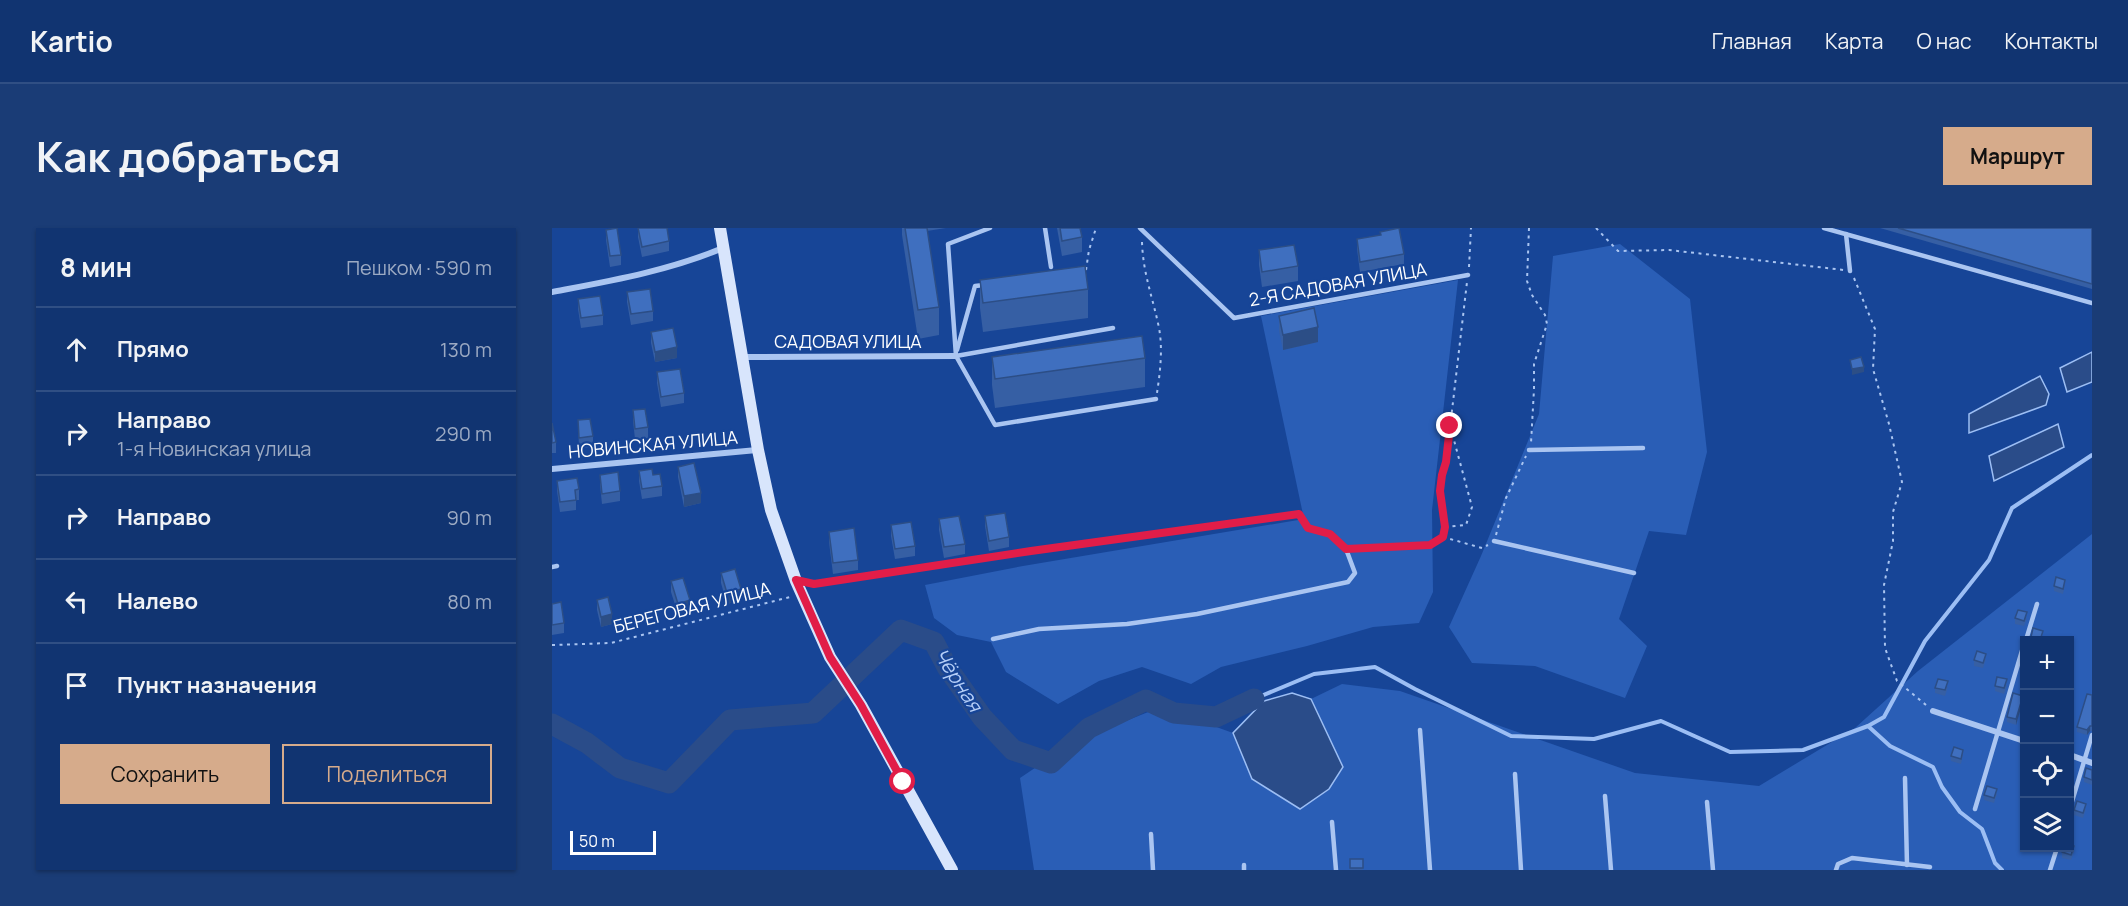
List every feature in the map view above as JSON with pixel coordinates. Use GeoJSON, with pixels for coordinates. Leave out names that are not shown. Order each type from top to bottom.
{"type":"FeatureCollection","features":[{"type":"Feature","properties":{"kind":"main road"},"geometry":{"type":"LineString","coordinates":[[720,228],[758,450],[771,510],[796,580],[830,657],[861,705],[952,870]]}},
{"type":"Feature","properties":{"kind":"street"},"geometry":{"type":"LineString","coordinates":[[552,292],[637,276],[697,259],[723,248]]}},
{"type":"Feature","properties":{"kind":"street","name":"САДОВАЯ УЛИЦА"},"geometry":{"type":"LineString","coordinates":[[741,357],[956,356]]}},
{"type":"Feature","properties":{"kind":"street","name":"НОВИНСКАЯ УЛИЦА"},"geometry":{"type":"LineString","coordinates":[[552,469],[758,450]]}},
{"type":"Feature","properties":{"kind":"street"},"geometry":{"type":"LineString","coordinates":[[796,580],[814,584],[1291,515]]}},
{"type":"Feature","properties":{"kind":"street"},"geometry":{"type":"LineString","coordinates":[[1933,711],[2020,739]]}},
{"type":"Feature","properties":{"kind":"street"},"geometry":{"type":"LineString","coordinates":[[2074,756],[2092,763]]}},
{"type":"Feature","properties":{"kind":"lane"},"geometry":{"type":"LineString","coordinates":[[990,228],[948,244],[956,356],[996,425],[1156,399]]}},
{"type":"Feature","properties":{"kind":"lane"},"geometry":{"type":"LineString","coordinates":[[1045,228],[1051,267]]}},
{"type":"Feature","properties":{"kind":"lane"},"geometry":{"type":"LineString","coordinates":[[1824,228],[2092,303]]}},
{"type":"Feature","properties":{"kind":"lane","name":"2-Я САДОВАЯ УЛИЦА"},"geometry":{"type":"LineString","coordinates":[[1141,229],[1234,318],[1468,275]]}},
{"type":"Feature","properties":{"kind":"lane"},"geometry":{"type":"LineString","coordinates":[[1846,234],[1850,271]]}},
{"type":"Feature","properties":{"kind":"lane"},"geometry":{"type":"LineString","coordinates":[[956,356],[975,286],[986,284]]}},
{"type":"Feature","properties":{"kind":"lane"},"geometry":{"type":"LineString","coordinates":[[956,356],[1113,328]]}},
{"type":"Feature","properties":{"kind":"lane"},"geometry":{"type":"LineString","coordinates":[[1529,450],[1643,448]]}},
{"type":"Feature","properties":{"kind":"lane"},"geometry":{"type":"LineString","coordinates":[[993,639],[1039,629],[1127,624],[1197,614],[1348,582],[1355,573],[1346,549],[1330,534],[1308,528],[1299,514],[1291,515]]}},
{"type":"Feature","properties":{"kind":"lane"},"geometry":{"type":"LineString","coordinates":[[1494,541],[1634,573]]}},
{"type":"Feature","properties":{"kind":"lane"},"geometry":{"type":"LineString","coordinates":[[1346,549],[1430,545]]}},
{"type":"Feature","properties":{"kind":"lane"},"geometry":{"type":"LineString","coordinates":[[2027,636],[2037,604]]}},
{"type":"Feature","properties":{"kind":"lane"},"geometry":{"type":"LineString","coordinates":[[1976,809],[2020,659]]}},
{"type":"Feature","properties":{"kind":"lane"},"geometry":{"type":"LineString","coordinates":[[1420,730],[1430,870]]}},
{"type":"Feature","properties":{"kind":"lane"},"geometry":{"type":"LineString","coordinates":[[2073,798],[2092,735]]}},
{"type":"Feature","properties":{"kind":"lane"},"geometry":{"type":"LineString","coordinates":[[1515,774],[1521,870]]}},
{"type":"Feature","properties":{"kind":"lane"},"geometry":{"type":"LineString","coordinates":[[1905,778],[1907,865]]}},
{"type":"Feature","properties":{"kind":"lane"},"geometry":{"type":"LineString","coordinates":[[1605,796],[1611,870]]}},
{"type":"Feature","properties":{"kind":"lane"},"geometry":{"type":"LineString","coordinates":[[1707,802],[1713,870]]}},
{"type":"Feature","properties":{"kind":"lane"},"geometry":{"type":"LineString","coordinates":[[1332,822],[1336,870]]}},
{"type":"Feature","properties":{"kind":"lane"},"geometry":{"type":"LineString","coordinates":[[1151,834],[1153,870]]}},
{"type":"Feature","properties":{"kind":"lane"},"geometry":{"type":"LineString","coordinates":[[2050,870],[2056,852]]}},
{"type":"Feature","properties":{"kind":"lane"},"geometry":{"type":"LineString","coordinates":[[1836,870],[1838,864],[1852,858],[1930,867]]}},
{"type":"Feature","properties":{"kind":"path"},"geometry":{"type":"LineString","coordinates":[[1086,270],[1096,228]]}},
{"type":"Feature","properties":{"kind":"path"},"geometry":{"type":"LineString","coordinates":[[1430,545],[1443,537],[1445,527],[1440,491],[1446,462],[1468,275],[1471,228]]}},
{"type":"Feature","properties":{"kind":"path"},"geometry":{"type":"LineString","coordinates":[[1443,537],[1482,548],[1493,544],[1506,498],[1529,450],[1534,364],[1547,324],[1527,281],[1530,228]]}},
{"type":"Feature","properties":{"kind":"path"},"geometry":{"type":"LineString","coordinates":[[1596,228],[1618,251],[1669,250],[1850,271],[1875,329],[1873,369],[1889,424],[1902,482],[1893,512],[1893,541],[1884,585],[1885,648],[1898,681],[1933,711]]}},
{"type":"Feature","properties":{"kind":"path"},"geometry":{"type":"LineString","coordinates":[[1141,229],[1143,264],[1159,330],[1160,371],[1156,399]]}},
{"type":"Feature","properties":{"kind":"path"},"geometry":{"type":"LineString","coordinates":[[1445,527],[1466,525],[1472,507],[1450,426]]}},
{"type":"Feature","properties":{"kind":"path","name":"БЕРЕГОВАЯ УЛИЦА"},"geometry":{"type":"LineString","coordinates":[[552,645],[611,643],[802,594]]}},
{"type":"Feature","properties":{"kind":"shaded area"},"geometry":{"type":"Polygon","coordinates":[[[1620,244],[1690,299],[1707,452],[1686,535],[1649,531],[1619,619],[1647,646],[1625,698],[1535,666],[1472,663],[1449,627],[1481,556],[1539,414],[1553,256],[1620,244]]]}},
{"type":"Feature","properties":{"kind":"shaded area"},"geometry":{"type":"Polygon","coordinates":[[[1458,280],[1432,510],[1433,592],[1419,623],[1373,627],[1221,667],[1191,684],[1142,667],[1099,681],[1058,704],[1006,672],[991,642],[957,635],[934,618],[925,585],[1023,566],[1304,519],[1261,316],[1458,280]]]}},
{"type":"Feature","properties":{"kind":"shaded area"},"geometry":{"type":"Polygon","coordinates":[[[2092,352],[2092,382],[2067,392],[2060,368],[2092,352]]]}},
{"type":"Feature","properties":{"kind":"shaded area"},"geometry":{"type":"Polygon","coordinates":[[[2040,376],[2049,394],[2046,405],[1969,433],[1969,414],[2040,376]]]}},
{"type":"Feature","properties":{"kind":"shaded area"},"geometry":{"type":"Polygon","coordinates":[[[2058,424],[2064,447],[1994,481],[1989,456],[2058,424]]]}},
{"type":"Feature","properties":{"kind":"shaded area"},"geometry":{"type":"Polygon","coordinates":[[[2092,534],[2092,870],[1034,870],[1020,778],[1075,741],[1161,707],[1233,733],[1252,779],[1343,767],[1311,699],[1342,684],[1400,691],[1635,773],[1759,786],[1855,728],[1918,671],[2092,534]]]}},
{"type":"Feature","properties":{"kind":"shaded area"},"geometry":{"type":"Polygon","coordinates":[[[1292,693],[1311,699],[1343,767],[1329,789],[1300,809],[1252,779],[1233,733],[1264,701],[1292,693]]]}},
{"type":"Feature","properties":{"kind":"building"},"geometry":{"type":"Polygon","coordinates":[[[617,228],[621,255],[610,256],[606,230],[617,228]]]}},
{"type":"Feature","properties":{"kind":"building"},"geometry":{"type":"Polygon","coordinates":[[[638,228],[667,228],[669,241],[642,247],[638,228]]]}},
{"type":"Feature","properties":{"kind":"building"},"geometry":{"type":"Polygon","coordinates":[[[905,228],[927,228],[939,307],[918,310],[905,228]]]}},
{"type":"Feature","properties":{"kind":"building"},"geometry":{"type":"Polygon","coordinates":[[[1060,228],[1080,228],[1082,237],[1062,241],[1060,228]]]}},
{"type":"Feature","properties":{"kind":"building"},"geometry":{"type":"Polygon","coordinates":[[[1399,228],[1404,254],[1360,262],[1357,239],[1381,235],[1380,232],[1399,228]]]}},
{"type":"Feature","properties":{"kind":"building"},"geometry":{"type":"Polygon","coordinates":[[[1898,228],[2092,228],[2092,284],[1898,228]]]}},
{"type":"Feature","properties":{"kind":"building"},"geometry":{"type":"Polygon","coordinates":[[[1294,245],[1298,266],[1262,272],[1259,250],[1294,245]]]}},
{"type":"Feature","properties":{"kind":"building"},"geometry":{"type":"Polygon","coordinates":[[[1085,266],[1088,289],[983,303],[980,280],[1085,266]]]}},
{"type":"Feature","properties":{"kind":"building"},"geometry":{"type":"Polygon","coordinates":[[[650,289],[653,311],[631,314],[627,292],[650,289]]]}},
{"type":"Feature","properties":{"kind":"building"},"geometry":{"type":"Polygon","coordinates":[[[600,296],[603,315],[581,318],[578,299],[600,296]]]}},
{"type":"Feature","properties":{"kind":"building"},"geometry":{"type":"Polygon","coordinates":[[[1314,308],[1318,327],[1283,335],[1279,316],[1314,308]]]}},
{"type":"Feature","properties":{"kind":"building"},"geometry":{"type":"Polygon","coordinates":[[[673,328],[677,347],[655,352],[651,332],[673,328]]]}},
{"type":"Feature","properties":{"kind":"building"},"geometry":{"type":"Polygon","coordinates":[[[1142,336],[1145,358],[995,379],[992,357],[1142,336]]]}},
{"type":"Feature","properties":{"kind":"building"},"geometry":{"type":"Polygon","coordinates":[[[1861,357],[1864,367],[1852,369],[1850,360],[1861,357]]]}},
{"type":"Feature","properties":{"kind":"building"},"geometry":{"type":"Polygon","coordinates":[[[680,369],[684,393],[661,397],[657,372],[680,369]]]}},
{"type":"Feature","properties":{"kind":"building"},"geometry":{"type":"Polygon","coordinates":[[[645,409],[648,427],[635,429],[633,410],[645,409]]]}},
{"type":"Feature","properties":{"kind":"building"},"geometry":{"type":"Polygon","coordinates":[[[590,419],[593,436],[579,438],[578,420],[590,419]]]}},
{"type":"Feature","properties":{"kind":"building"},"geometry":{"type":"Polygon","coordinates":[[[552,423],[556,442],[552,443],[552,423]]]}},
{"type":"Feature","properties":{"kind":"building"},"geometry":{"type":"Polygon","coordinates":[[[694,463],[701,493],[684,496],[678,467],[694,463]]]}},
{"type":"Feature","properties":{"kind":"building"},"geometry":{"type":"Polygon","coordinates":[[[652,469],[653,475],[660,474],[662,486],[642,489],[639,471],[652,469]]]}},
{"type":"Feature","properties":{"kind":"building"},"geometry":{"type":"Polygon","coordinates":[[[618,472],[620,491],[602,494],[600,475],[618,472]]]}},
{"type":"Feature","properties":{"kind":"building"},"geometry":{"type":"Polygon","coordinates":[[[577,478],[579,489],[575,490],[576,500],[560,502],[557,481],[577,478]]]}},
{"type":"Feature","properties":{"kind":"building"},"geometry":{"type":"Polygon","coordinates":[[[1005,513],[1009,537],[989,541],[985,516],[1005,513]]]}},
{"type":"Feature","properties":{"kind":"building"},"geometry":{"type":"Polygon","coordinates":[[[959,516],[965,544],[944,547],[939,519],[959,516]]]}},
{"type":"Feature","properties":{"kind":"building"},"geometry":{"type":"Polygon","coordinates":[[[911,522],[915,546],[895,549],[891,525],[911,522]]]}},
{"type":"Feature","properties":{"kind":"building"},"geometry":{"type":"Polygon","coordinates":[[[854,528],[858,560],[833,563],[829,532],[854,528]]]}},
{"type":"Feature","properties":{"kind":"building"},"geometry":{"type":"Polygon","coordinates":[[[735,569],[741,589],[727,593],[721,573],[735,569]]]}},
{"type":"Feature","properties":{"kind":"building"},"geometry":{"type":"Polygon","coordinates":[[[2056,577],[2065,580],[2063,589],[2054,586],[2056,577]]]}},
{"type":"Feature","properties":{"kind":"building"},"geometry":{"type":"Polygon","coordinates":[[[683,578],[690,600],[678,604],[671,581],[683,578]]]}},
{"type":"Feature","properties":{"kind":"building"},"geometry":{"type":"Polygon","coordinates":[[[608,597],[612,614],[601,617],[597,600],[608,597]]]}},
{"type":"Feature","properties":{"kind":"building"},"geometry":{"type":"Polygon","coordinates":[[[561,602],[564,623],[552,625],[552,604],[561,602]]]}},
{"type":"Feature","properties":{"kind":"building"},"geometry":{"type":"Polygon","coordinates":[[[2018,610],[2027,612],[2024,621],[2015,618],[2018,610]]]}},
{"type":"Feature","properties":{"kind":"building"},"geometry":{"type":"Polygon","coordinates":[[[2033,628],[2043,631],[2041,636],[2031,636],[2033,628]]]}},
{"type":"Feature","properties":{"kind":"building"},"geometry":{"type":"Polygon","coordinates":[[[1977,651],[1986,654],[1983,663],[1974,660],[1977,651]]]}},
{"type":"Feature","properties":{"kind":"building"},"geometry":{"type":"Polygon","coordinates":[[[1997,677],[2007,679],[2004,688],[1995,686],[1997,677]]]}},
{"type":"Feature","properties":{"kind":"building"},"geometry":{"type":"Polygon","coordinates":[[[1938,679],[1948,681],[1945,690],[1935,688],[1938,679]]]}},
{"type":"Feature","properties":{"kind":"building"},"geometry":{"type":"Polygon","coordinates":[[[2013,693],[2020,695],[2016,719],[2007,717],[2013,693]]]}},
{"type":"Feature","properties":{"kind":"building"},"geometry":{"type":"Polygon","coordinates":[[[2087,694],[2092,695],[2092,726],[2087,730],[2077,727],[2087,694]]]}},
{"type":"Feature","properties":{"kind":"building"},"geometry":{"type":"Polygon","coordinates":[[[1954,747],[1963,750],[1961,759],[1951,756],[1954,747]]]}},
{"type":"Feature","properties":{"kind":"building"},"geometry":{"type":"Polygon","coordinates":[[[2086,768],[2092,770],[2092,780],[2084,777],[2086,768]]]}},
{"type":"Feature","properties":{"kind":"building"},"geometry":{"type":"Polygon","coordinates":[[[1987,786],[1997,789],[1994,798],[1984,795],[1987,786]]]}},
{"type":"Feature","properties":{"kind":"building"},"geometry":{"type":"Polygon","coordinates":[[[2077,801],[2086,804],[2083,813],[2074,810],[2077,801]]]}},
{"type":"Feature","properties":{"kind":"building"},"geometry":{"type":"Polygon","coordinates":[[[1350,859],[1363,859],[1363,868],[1350,868],[1350,859]]]}},
{"type":"Feature","properties":{"kind":"waterway"},"geometry":{"type":"LineString","coordinates":[[1254,699],[1314,674],[1375,667],[1511,736],[1594,739],[1661,721],[1730,752],[1803,750],[1868,726],[1884,717],[1925,641],[1989,560],[2012,508],[2092,455]]}},
{"type":"Feature","properties":{"kind":"waterway","name":"Чёрная"},"geometry":{"type":"LineString","coordinates":[[552,724],[587,743],[620,768],[669,783],[730,720],[813,713],[901,630],[934,642],[947,667],[982,717],[1013,750],[1051,763],[1089,728],[1146,700],[1174,713],[1216,717],[1254,699]]}},
{"type":"Feature","properties":{"kind":"waterway"},"geometry":{"type":"LineString","coordinates":[[1868,726],[1890,746],[1933,767],[1942,787],[1960,812],[1982,829],[1995,863],[2002,870]]}},
{"type":"Feature","properties":{"kind":"route"},"geometry":{"type":"LineString","coordinates":[[903,782],[861,705],[830,657],[796,580],[814,584],[1299,514],[1308,528],[1330,534],[1346,549],[1430,545],[1443,537],[1445,527],[1440,491],[1450,426]]}}]}
